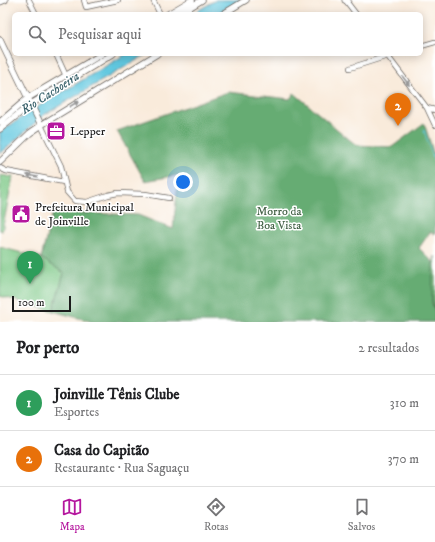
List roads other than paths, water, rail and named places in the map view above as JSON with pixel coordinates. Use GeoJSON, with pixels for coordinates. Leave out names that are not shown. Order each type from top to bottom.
{"type":"FeatureCollection","features":[{"type":"Feature","properties":{"kind":"main road"},"geometry":{"type":"LineString","coordinates":[[0,2],[5,0]]}},
{"type":"Feature","properties":{"kind":"main road"},"geometry":{"type":"LineString","coordinates":[[171,12],[192,0]]}},
{"type":"Feature","properties":{"kind":"main road"},"geometry":{"type":"LineString","coordinates":[[182,12],[202,0]]}},
{"type":"Feature","properties":{"kind":"main road"},"geometry":{"type":"LineString","coordinates":[[226,12],[246,0]]}},
{"type":"Feature","properties":{"kind":"main road"},"geometry":{"type":"LineString","coordinates":[[0,40],[40,123]]}},
{"type":"Feature","properties":{"kind":"main road"},"geometry":{"type":"LineString","coordinates":[[0,129],[30,103],[66,76],[99,56]]}},
{"type":"Feature","properties":{"kind":"main road"},"geometry":{"type":"LineString","coordinates":[[0,122],[110,56]]}},
{"type":"Feature","properties":{"kind":"main road"},"geometry":{"type":"LineString","coordinates":[[0,162],[40,123],[154,56]]}},
{"type":"Feature","properties":{"kind":"street"},"geometry":{"type":"LineString","coordinates":[[30,0],[35,12]]}},
{"type":"Feature","properties":{"kind":"street"},"geometry":{"type":"LineString","coordinates":[[84,0],[86,7],[118,0]]}},
{"type":"Feature","properties":{"kind":"street"},"geometry":{"type":"LineString","coordinates":[[153,0],[159,12]]}},
{"type":"Feature","properties":{"kind":"street"},"geometry":{"type":"LineString","coordinates":[[346,0],[355,12]]}},
{"type":"Feature","properties":{"kind":"street"},"geometry":{"type":"LineString","coordinates":[[423,45],[435,42]]}},
{"type":"Feature","properties":{"kind":"street"},"geometry":{"type":"LineString","coordinates":[[57,56],[66,76]]}},
{"type":"Feature","properties":{"kind":"street"},"geometry":{"type":"LineString","coordinates":[[350,68],[383,56]]}},
{"type":"Feature","properties":{"kind":"street"},"geometry":{"type":"LineString","coordinates":[[387,56],[426,108],[435,125]]}},
{"type":"Feature","properties":{"kind":"street"},"geometry":{"type":"LineString","coordinates":[[426,108],[435,110]]}},
{"type":"Feature","properties":{"kind":"street"},"geometry":{"type":"LineString","coordinates":[[40,123],[61,166],[68,196],[75,201],[87,202],[118,193],[145,194],[169,198]]}},
{"type":"Feature","properties":{"kind":"street"},"geometry":{"type":"LineString","coordinates":[[0,168],[6,172],[64,182]]}},
{"type":"Feature","properties":{"kind":"water"},"geometry":{"type":"Polygon","coordinates":[[[216,0],[241,0],[220,12],[195,12],[216,0]]]}},
{"type":"Feature","properties":{"kind":"water"},"geometry":{"type":"Polygon","coordinates":[[[123,56],[144,56],[44,115],[0,154],[0,132],[39,106],[123,56]]]}},
{"type":"Feature","properties":{"kind":"waterway"},"geometry":{"type":"LineString","coordinates":[[424,130],[435,163]]}},
{"type":"Feature","properties":{"kind":"place","name":"Casa do Capitão"},"geometry":{"type":"Point","coordinates":[398,126]}},
{"type":"Feature","properties":{"kind":"place","name":"Lepper"},"geometry":{"type":"Point","coordinates":[56,131]}},
{"type":"Feature","properties":{"kind":"place","name":"Prefeitura Municipal de Joinville"},"geometry":{"type":"Point","coordinates":[21,214]}},
{"type":"Feature","properties":{"kind":"place","name":"Joinville Tênis Clube"},"geometry":{"type":"Point","coordinates":[30,284]}},
{"type":"Feature","properties":{"kind":"water label","name":"Rio Cachoeira"},"geometry":{"type":"Point","coordinates":[50,93]}},
{"type":"Feature","properties":{"kind":"park label","name":"Morro da Boa Vista"},"geometry":{"type":"Point","coordinates":[279,218]}}]}
